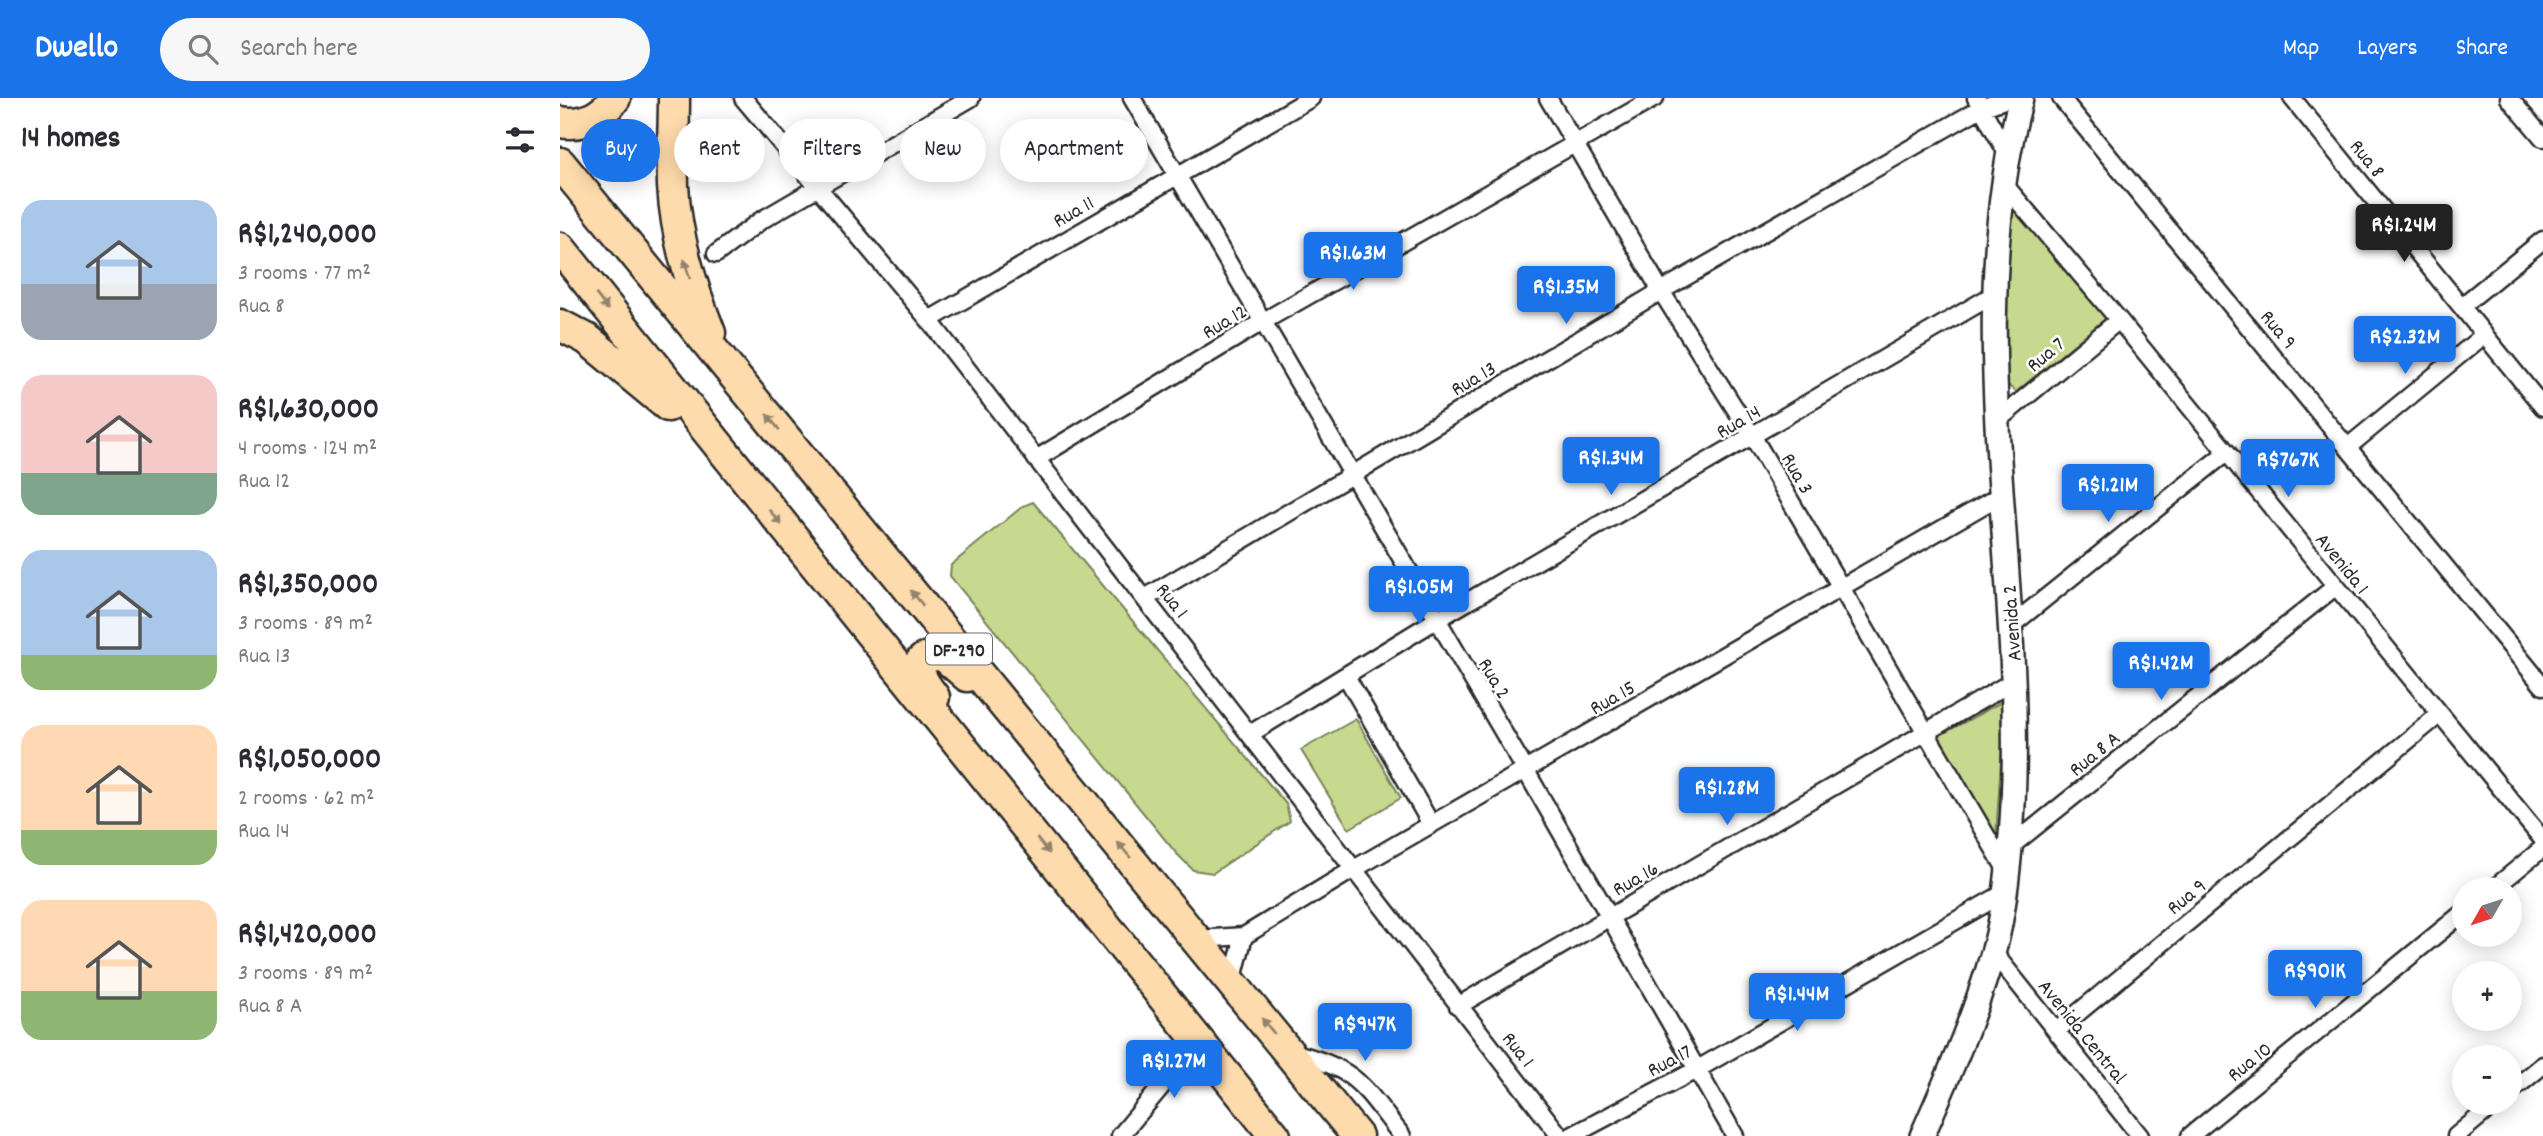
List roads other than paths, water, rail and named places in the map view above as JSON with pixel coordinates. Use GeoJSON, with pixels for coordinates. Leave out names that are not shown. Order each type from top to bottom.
{"type":"FeatureCollection","features":[{"type":"Feature","properties":{"kind":"highway"},"geometry":{"type":"LineString","coordinates":[[560,122],[577,124],[591,119],[615,98]]}},
{"type":"Feature","properties":{"kind":"highway","name":"DF-290"},"geometry":{"type":"LineString","coordinates":[[674,98],[673,186],[678,228],[685,265],[719,357]]}},
{"type":"Feature","properties":{"kind":"highway","name":"DF-290"},"geometry":{"type":"LineString","coordinates":[[560,163],[1357,1136]]}},
{"type":"Feature","properties":{"kind":"highway","name":"DF-290"},"geometry":{"type":"LineString","coordinates":[[560,248],[1275,1136]]}},
{"type":"Feature","properties":{"kind":"highway"},"geometry":{"type":"LineString","coordinates":[[560,325],[587,339],[632,374],[726,457]]}},
{"type":"Feature","properties":{"kind":"highway"},"geometry":{"type":"LineString","coordinates":[[1010,804],[992,766],[920,679],[918,672],[922,661],[932,655],[943,655],[955,663],[1022,744],[1036,756],[1049,760]]}},
{"type":"Feature","properties":{"kind":"street","name":"Rua 1"},"geometry":{"type":"LineString","coordinates":[[743,98],[929,320],[1560,1136]]}},
{"type":"Feature","properties":{"kind":"street"},"geometry":{"type":"LineString","coordinates":[[716,254],[760,221],[971,98]]}},
{"type":"Feature","properties":{"kind":"street","name":"Rua 2"},"geometry":{"type":"LineString","coordinates":[[1132,98],[1526,771],[1735,1136]]}},
{"type":"Feature","properties":{"kind":"street","name":"Rua 11"},"geometry":{"type":"LineString","coordinates":[[929,320],[1311,98]]}},
{"type":"Feature","properties":{"kind":"street","name":"Rua 3"},"geometry":{"type":"LineString","coordinates":[[1548,98],[1661,291],[1753,437],[1925,733],[2006,882]]}},
{"type":"Feature","properties":{"kind":"street","name":"Rua 12"},"geometry":{"type":"LineString","coordinates":[[1036,459],[1262,322],[1655,98]]}},
{"type":"Feature","properties":{"kind":"street","name":"Rua 13"},"geometry":{"type":"LineString","coordinates":[[1145,598],[1979,103],[2010,98]]}},
{"type":"Feature","properties":{"kind":"street","name":"Avenida 2"},"geometry":{"type":"LineString","coordinates":[[1922,1136],[1993,953],[2010,847],[2015,680],[2013,624],[2001,495],[1993,295],[2007,153],[2021,98]]}},
{"type":"Feature","properties":{"kind":"street","name":"Rua 9"},"geometry":{"type":"LineString","coordinates":[[2061,98],[2349,446],[2543,686]]}},
{"type":"Feature","properties":{"kind":"street","name":"Rua 8"},"geometry":{"type":"LineString","coordinates":[[2292,98],[2543,407]]}},
{"type":"Feature","properties":{"kind":"street"},"geometry":{"type":"LineString","coordinates":[[2509,98],[2543,138]]}},
{"type":"Feature","properties":{"kind":"street"},"geometry":{"type":"LineString","coordinates":[[1979,103],[2007,153]]}},
{"type":"Feature","properties":{"kind":"street","name":"Avenida 1"},"geometry":{"type":"LineString","coordinates":[[2003,183],[2119,320],[2543,840]]}},
{"type":"Feature","properties":{"kind":"street"},"geometry":{"type":"LineString","coordinates":[[2462,306],[2543,240]]}},
{"type":"Feature","properties":{"kind":"street","name":"Rua 14"},"geometry":{"type":"LineString","coordinates":[[1250,734],[1436,620],[1993,295]]}},
{"type":"Feature","properties":{"kind":"street","name":"Rua 7"},"geometry":{"type":"LineString","coordinates":[[1998,420],[2119,320]]}},
{"type":"Feature","properties":{"kind":"street"},"geometry":{"type":"LineString","coordinates":[[2349,446],[2484,335]]}},
{"type":"Feature","properties":{"kind":"street"},"geometry":{"type":"LineString","coordinates":[[2013,624],[2227,452]]}},
{"type":"Feature","properties":{"kind":"street","name":"Rua 15"},"geometry":{"type":"LineString","coordinates":[[1244,936],[1431,824],[2001,495]]}},
{"type":"Feature","properties":{"kind":"street","name":"Rua 8 A"},"geometry":{"type":"LineString","coordinates":[[2010,847],[2336,586]]}},
{"type":"Feature","properties":{"kind":"street"},"geometry":{"type":"LineString","coordinates":[[1346,676],[1431,824]]}},
{"type":"Feature","properties":{"kind":"street","name":"Rua 16"},"geometry":{"type":"LineString","coordinates":[[1458,1006],[2015,680]]}},
{"type":"Feature","properties":{"kind":"street","name":"Rua 9"},"geometry":{"type":"LineString","coordinates":[[2056,1031],[2440,714]]}},
{"type":"Feature","properties":{"kind":"street"},"geometry":{"type":"LineString","coordinates":[[2508,877],[2543,848]]}},
{"type":"Feature","properties":{"kind":"street","name":"Rua 17"},"geometry":{"type":"LineString","coordinates":[[1571,1136],[1696,1070],[2006,882]]}},
{"type":"Feature","properties":{"kind":"street","name":"Rua 10"},"geometry":{"type":"LineString","coordinates":[[2190,1136],[2452,922]]}},
{"type":"Feature","properties":{"kind":"street"},"geometry":{"type":"LineString","coordinates":[[1198,939],[1244,936],[1232,982]]}},
{"type":"Feature","properties":{"kind":"street","name":"Avenida Central"},"geometry":{"type":"LineString","coordinates":[[1993,953],[2140,1136]]}},
{"type":"Feature","properties":{"kind":"street"},"geometry":{"type":"LineString","coordinates":[[1120,1136],[1161,1087],[1195,1036]]}},
{"type":"Feature","properties":{"kind":"street"},"geometry":{"type":"LineString","coordinates":[[1288,1052],[1343,1068],[1366,1090],[1402,1136]]}},
{"type":"Feature","properties":{"kind":"street"},"geometry":{"type":"LineString","coordinates":[[2522,1083],[2543,1065]]}},
{"type":"Feature","properties":{"kind":"street"},"geometry":{"type":"LineString","coordinates":[[2456,1136],[2481,1115]]}}]}
